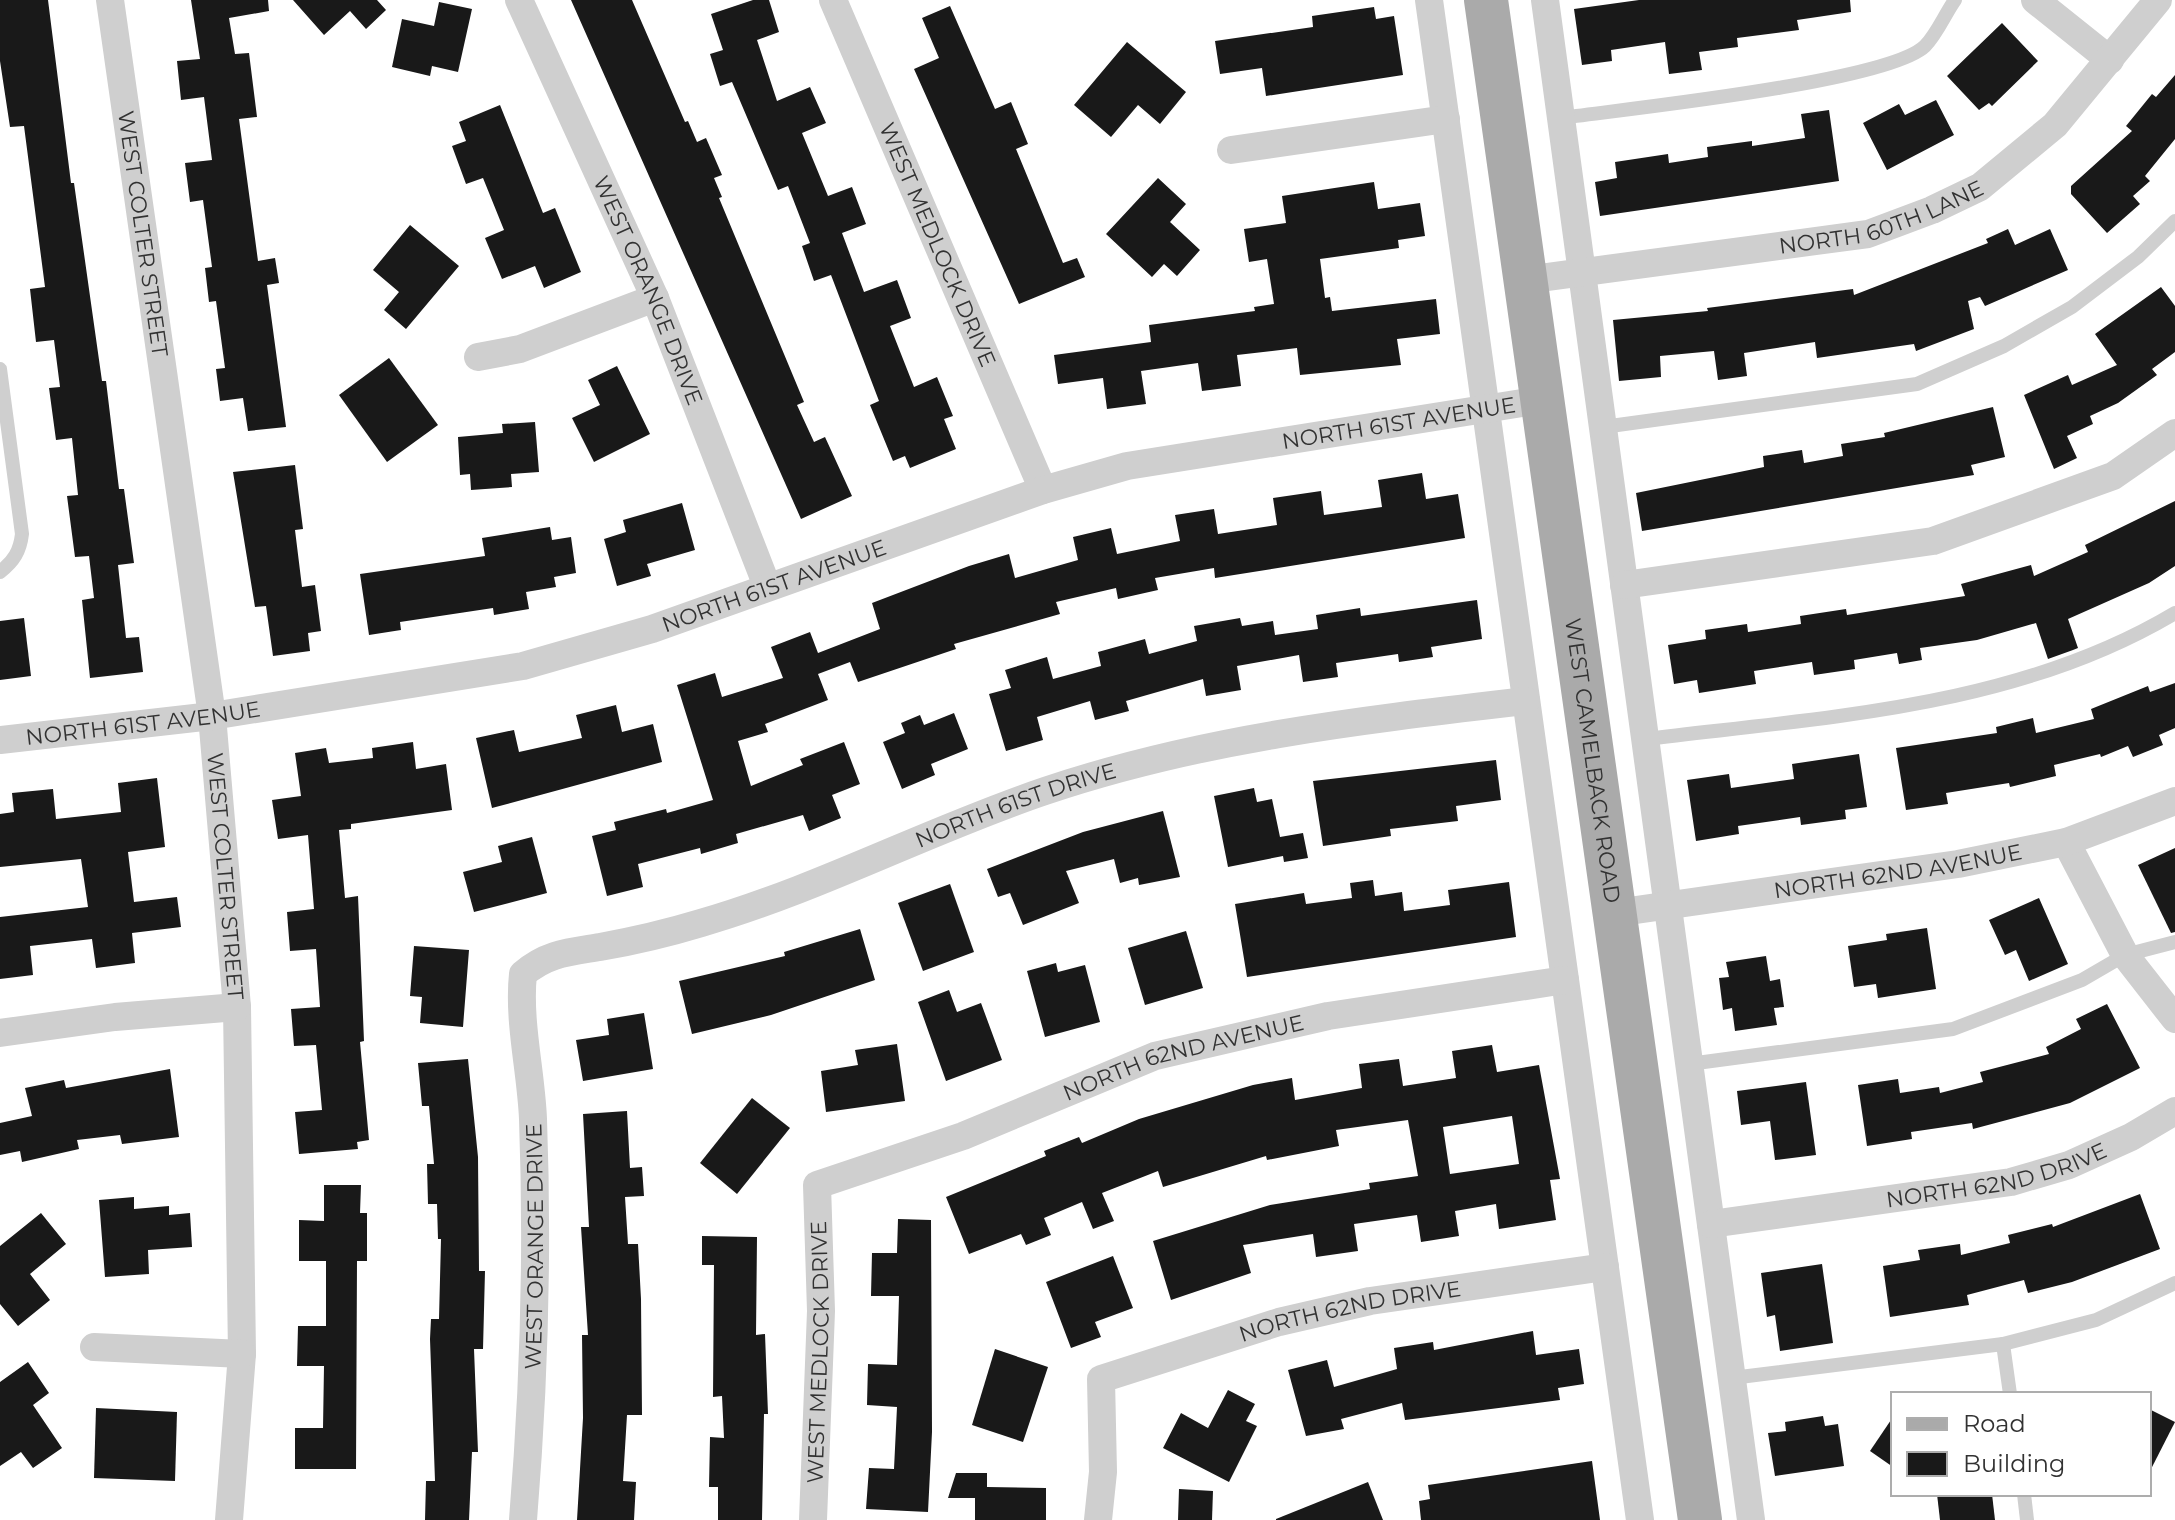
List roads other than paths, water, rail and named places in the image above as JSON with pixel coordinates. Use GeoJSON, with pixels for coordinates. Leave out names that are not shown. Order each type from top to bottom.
{"type":"FeatureCollection","features":[{"type":"Feature","properties":{"kind":"main road","name":"WEST CAMELBACK ROAD"},"geometry":{"type":"LineString","coordinates":[[1486,0],[1700,1520]]}},
{"type":"Feature","properties":{"kind":"street","name":"WEST COLTER STREET"},"geometry":{"type":"LineString","coordinates":[[110,0],[212,716],[237,1007],[242,1354],[229,1520]]}},
{"type":"Feature","properties":{"kind":"street","name":"WEST ORANGE DRIVE"},"geometry":{"type":"LineString","coordinates":[[519,0],[655,298],[767,586]]}},
{"type":"Feature","properties":{"kind":"street","name":"WEST MEDLOCK DRIVE"},"geometry":{"type":"LineString","coordinates":[[833,0],[1043,490]]}},
{"type":"Feature","properties":{"kind":"street"},"geometry":{"type":"LineString","coordinates":[[1429,0],[1640,1520]]}},
{"type":"Feature","properties":{"kind":"street"},"geometry":{"type":"LineString","coordinates":[[1545,0],[1751,1520]]}},
{"type":"Feature","properties":{"kind":"street"},"geometry":{"type":"LineString","coordinates":[[2035,0],[2110,60]]}},
{"type":"Feature","properties":{"kind":"street","name":"NORTH 60TH LANE"},"geometry":{"type":"LineString","coordinates":[[1524,280],[1868,234],[1932,210],[1980,187],[2055,125],[2158,0]]}},
{"type":"Feature","properties":{"kind":"street"},"geometry":{"type":"LineString","coordinates":[[1231,150],[1446,119]]}},
{"type":"Feature","properties":{"kind":"street"},"geometry":{"type":"LineString","coordinates":[[478,357],[520,349],[655,298]]}},
{"type":"Feature","properties":{"kind":"street","name":"NORTH 61ST AVENUE"},"geometry":{"type":"LineString","coordinates":[[0,740],[212,716],[523,666],[652,629],[1043,490],[1127,466],[1541,400]]}},
{"type":"Feature","properties":{"kind":"street"},"geometry":{"type":"LineString","coordinates":[[1624,585],[1933,541],[2113,476],[2175,433]]}},
{"type":"Feature","properties":{"kind":"street","name":"NORTH 61ST DRIVE"},"geometry":{"type":"LineString","coordinates":[[523,974],[538,961],[563,951],[600,947],[701,923],[1045,791],[1163,756],[1321,725],[1526,701]]}},
{"type":"Feature","properties":{"kind":"street","name":"NORTH 62ND AVENUE"},"geometry":{"type":"LineString","coordinates":[[1615,913],[1958,864],[2066,842],[2175,801]]}},
{"type":"Feature","properties":{"kind":"street"},"geometry":{"type":"LineString","coordinates":[[2066,842],[2125,955],[2175,1019]]}},
{"type":"Feature","properties":{"kind":"street","name":"WEST ORANGE DRIVE"},"geometry":{"type":"LineString","coordinates":[[523,974],[521,995],[533,1118],[535,1374],[523,1520]]}},
{"type":"Feature","properties":{"kind":"street","name":"NORTH 62ND AVENUE"},"geometry":{"type":"LineString","coordinates":[[817,1185],[963,1136],[1155,1056],[1328,1016],[1565,980]]}},
{"type":"Feature","properties":{"kind":"street"},"geometry":{"type":"LineString","coordinates":[[0,1033],[115,1017],[237,1007]]}},
{"type":"Feature","properties":{"kind":"street","name":"NORTH 62ND DRIVE"},"geometry":{"type":"LineString","coordinates":[[1711,1224],[2011,1182],[2069,1165],[2131,1137],[2175,1111]]}},
{"type":"Feature","properties":{"kind":"street","name":"WEST MEDLOCK DRIVE"},"geometry":{"type":"LineString","coordinates":[[813,1520],[821,1311],[817,1185]]}},
{"type":"Feature","properties":{"kind":"street","name":"NORTH 62ND DRIVE"},"geometry":{"type":"LineString","coordinates":[[1098,1520],[1103,1472],[1101,1379],[1279,1322],[1370,1301],[1605,1267]]}},
{"type":"Feature","properties":{"kind":"street"},"geometry":{"type":"LineString","coordinates":[[94,1347],[242,1354]]}},
{"type":"Feature","properties":{"kind":"lane"},"geometry":{"type":"LineString","coordinates":[[1561,118],[1793,85],[1882,65],[1924,47],[1955,0]]}},
{"type":"Feature","properties":{"kind":"lane"},"geometry":{"type":"LineString","coordinates":[[1603,427],[1917,384],[2004,346],[2072,307],[2138,257],[2175,221]]}},
{"type":"Feature","properties":{"kind":"lane"},"geometry":{"type":"LineString","coordinates":[[0,369],[22,534],[13,561],[0,572]]}},
{"type":"Feature","properties":{"kind":"lane"},"geometry":{"type":"LineString","coordinates":[[1645,739],[1887,710],[1994,687],[2094,655],[2175,613]]}},
{"type":"Feature","properties":{"kind":"lane"},"geometry":{"type":"LineString","coordinates":[[1689,1064],[1953,1029],[2070,985],[2125,955],[2175,942]]}},
{"type":"Feature","properties":{"kind":"lane"},"geometry":{"type":"LineString","coordinates":[[1732,1378],[2003,1344],[2096,1320],[2175,1283]]}},
{"type":"Feature","properties":{"kind":"lane"},"geometry":{"type":"LineString","coordinates":[[2003,1344],[2010,1392]]}},
{"type":"Feature","properties":{"kind":"lane"},"geometry":{"type":"LineString","coordinates":[[2024,1496],[2027,1520]]}}]}
